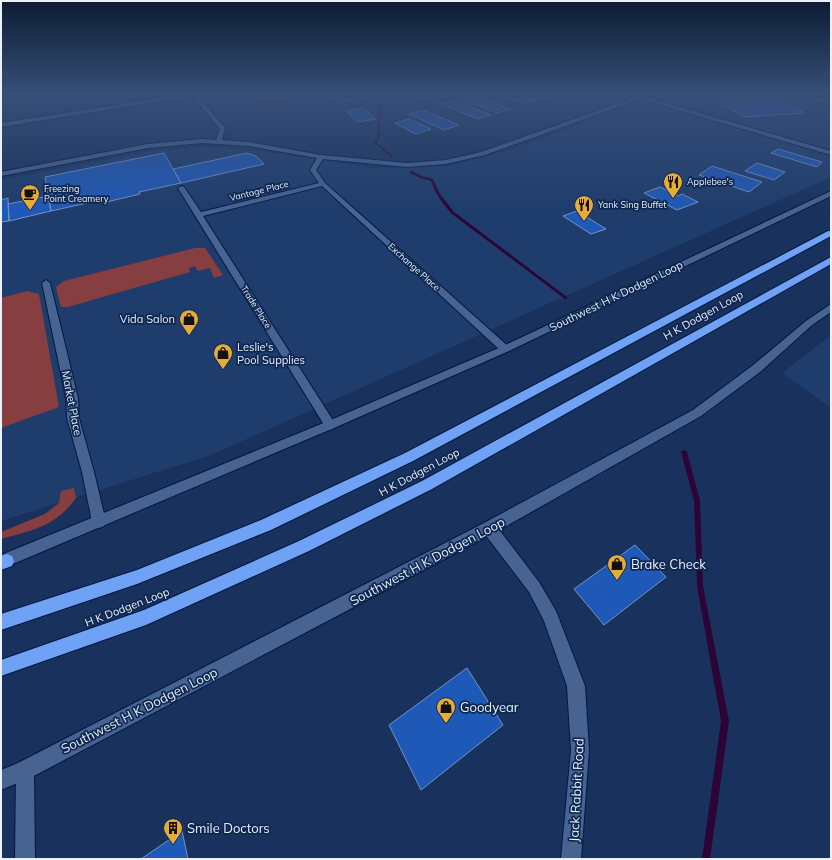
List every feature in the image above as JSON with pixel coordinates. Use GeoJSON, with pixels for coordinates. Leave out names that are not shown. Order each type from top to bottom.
{"type":"FeatureCollection","features":[{"type":"Feature","properties":{"kind":"highway","name":"H K Dodgen Loop"},"geometry":{"type":"LineString","coordinates":[[1,622],[137,577],[266,525],[409,457],[831,233]]}},
{"type":"Feature","properties":{"kind":"highway","name":"H K Dodgen Loop"},"geometry":{"type":"LineString","coordinates":[[1,668],[146,617],[304,546],[407,495],[831,260]]}},
{"type":"Feature","properties":{"kind":"street"},"geometry":{"type":"LineString","coordinates":[[219,141],[221,134]]}},
{"type":"Feature","properties":{"kind":"street"},"geometry":{"type":"LineString","coordinates":[[1,174],[148,146],[202,141],[250,144],[321,158],[407,165],[446,162],[483,154],[538,134]]}},
{"type":"Feature","properties":{"kind":"street"},"geometry":{"type":"LineString","coordinates":[[765,134],[831,153]]}},
{"type":"Feature","properties":{"kind":"street"},"geometry":{"type":"LineString","coordinates":[[321,158],[313,170],[323,184]]}},
{"type":"Feature","properties":{"kind":"street","name":"Vantage Place"},"geometry":{"type":"LineString","coordinates":[[199,215],[323,184]]}},
{"type":"Feature","properties":{"kind":"street","name":"Exchange Place"},"geometry":{"type":"LineString","coordinates":[[323,184],[505,349]]}},
{"type":"Feature","properties":{"kind":"street","name":"Trade Place"},"geometry":{"type":"LineString","coordinates":[[182,188],[330,425]]}},
{"type":"Feature","properties":{"kind":"street","name":"Southwest H K Dodgen Loop"},"geometry":{"type":"LineString","coordinates":[[3,562],[330,425],[505,349],[831,193]]}},
{"type":"Feature","properties":{"kind":"street","name":"Market Place"},"geometry":{"type":"LineString","coordinates":[[46,283],[72,398],[74,418],[99,522]]}},
{"type":"Feature","properties":{"kind":"street","name":"Southwest H K Dodgen Loop"},"geometry":{"type":"LineString","coordinates":[[1,780],[25,770],[489,528],[697,413],[756,369],[809,323],[831,307]]}},
{"type":"Feature","properties":{"kind":"street","name":"Jack Rabbit Road"},"geometry":{"type":"LineString","coordinates":[[489,528],[534,587],[550,617],[576,686],[580,750],[571,859]]}},
{"type":"Feature","properties":{"kind":"street"},"geometry":{"type":"LineString","coordinates":[[25,770],[25,859]]}},
{"type":"Feature","properties":{"kind":"shaded area"},"geometry":{"type":"Polygon","coordinates":[[[554,134],[831,134],[831,177],[211,455],[1,521],[1,180],[149,151],[207,147],[261,151],[372,168],[450,166],[514,149],[554,134]]]}},
{"type":"Feature","properties":{"kind":"shaded area"},"geometry":{"type":"Polygon","coordinates":[[[195,248],[205,248],[223,275],[214,278],[210,268],[198,271],[195,266],[189,268],[190,272],[68,307],[61,307],[56,287],[64,281],[195,248]]]}},
{"type":"Feature","properties":{"kind":"shaded area"},"geometry":{"type":"Polygon","coordinates":[[[27,291],[39,294],[59,407],[1,428],[1,298],[27,291]]]}},
{"type":"Feature","properties":{"kind":"shaded area"},"geometry":{"type":"Polygon","coordinates":[[[831,335],[831,408],[782,373],[831,335]]]}},
{"type":"Feature","properties":{"kind":"shaded area"},"geometry":{"type":"Polygon","coordinates":[[[74,488],[76,498],[60,515],[43,526],[1,539],[1,532],[45,514],[59,503],[61,491],[74,488]]]}},
{"type":"Feature","properties":{"kind":"building"},"geometry":{"type":"Polygon","coordinates":[[[778,149],[822,162],[817,167],[771,153],[778,149]]]}},
{"type":"Feature","properties":{"kind":"building"},"geometry":{"type":"Polygon","coordinates":[[[164,153],[181,183],[139,192],[140,194],[102,203],[101,200],[51,211],[45,177],[164,153]]]}},
{"type":"Feature","properties":{"kind":"building"},"geometry":{"type":"Polygon","coordinates":[[[247,153],[256,156],[264,164],[181,183],[173,169],[247,153]]]}},
{"type":"Feature","properties":{"kind":"building"},"geometry":{"type":"Polygon","coordinates":[[[757,163],[785,172],[774,180],[745,171],[757,163]]]}},
{"type":"Feature","properties":{"kind":"building"},"geometry":{"type":"Polygon","coordinates":[[[712,166],[762,182],[749,192],[699,175],[712,166]]]}},
{"type":"Feature","properties":{"kind":"building","name":"Applebee's"},"geometry":{"type":"Polygon","coordinates":[[[660,187],[678,196],[682,194],[698,202],[677,210],[644,193],[660,187]]]}},
{"type":"Feature","properties":{"kind":"building"},"geometry":{"type":"Polygon","coordinates":[[[48,196],[51,211],[9,221],[8,204],[48,196]]]}},
{"type":"Feature","properties":{"kind":"building"},"geometry":{"type":"Polygon","coordinates":[[[8,198],[9,221],[1,222],[1,200],[8,198]]]}},
{"type":"Feature","properties":{"kind":"building","name":"Yank Sing Buffet"},"geometry":{"type":"Polygon","coordinates":[[[577,211],[606,229],[591,234],[563,216],[577,211]]]}},
{"type":"Feature","properties":{"kind":"building"},"geometry":{"type":"Polygon","coordinates":[[[635,545],[666,577],[604,625],[574,589],[635,545]]]}},
{"type":"Feature","properties":{"kind":"building"},"geometry":{"type":"Polygon","coordinates":[[[467,668],[503,725],[421,790],[389,725],[467,668]]]}},
{"type":"Feature","properties":{"kind":"building","name":"Smile Doctors"},"geometry":{"type":"Polygon","coordinates":[[[182,831],[188,859],[141,859],[182,831]]]}},
{"type":"Feature","properties":{"kind":"waterway"},"geometry":{"type":"LineString","coordinates":[[379,134],[375,142],[392,157]]}},
{"type":"Feature","properties":{"kind":"waterway"},"geometry":{"type":"LineString","coordinates":[[411,172],[432,180],[443,202],[453,213],[566,298]]}},
{"type":"Feature","properties":{"kind":"waterway"},"geometry":{"type":"LineString","coordinates":[[684,452],[697,501],[700,586],[725,721],[706,859]]}},
{"type":"Feature","properties":{"kind":"place","name":"Applebee's"},"geometry":{"type":"Point","coordinates":[673,199]}},
{"type":"Feature","properties":{"kind":"place","name":"Freezing Point Creamery"},"geometry":{"type":"Point","coordinates":[30,211]}},
{"type":"Feature","properties":{"kind":"place","name":"Yank Sing Buffet"},"geometry":{"type":"Point","coordinates":[584,222]}},
{"type":"Feature","properties":{"kind":"place","name":"Vida Salon"},"geometry":{"type":"Point","coordinates":[189,336]}},
{"type":"Feature","properties":{"kind":"place","name":"Leslie's Pool Supplies"},"geometry":{"type":"Point","coordinates":[223,370]}},
{"type":"Feature","properties":{"kind":"place","name":"Brake Check"},"geometry":{"type":"Point","coordinates":[617,581]}},
{"type":"Feature","properties":{"kind":"place","name":"Goodyear"},"geometry":{"type":"Point","coordinates":[446,724]}},
{"type":"Feature","properties":{"kind":"place","name":"Smile Doctors"},"geometry":{"type":"Point","coordinates":[173,845]}}]}
